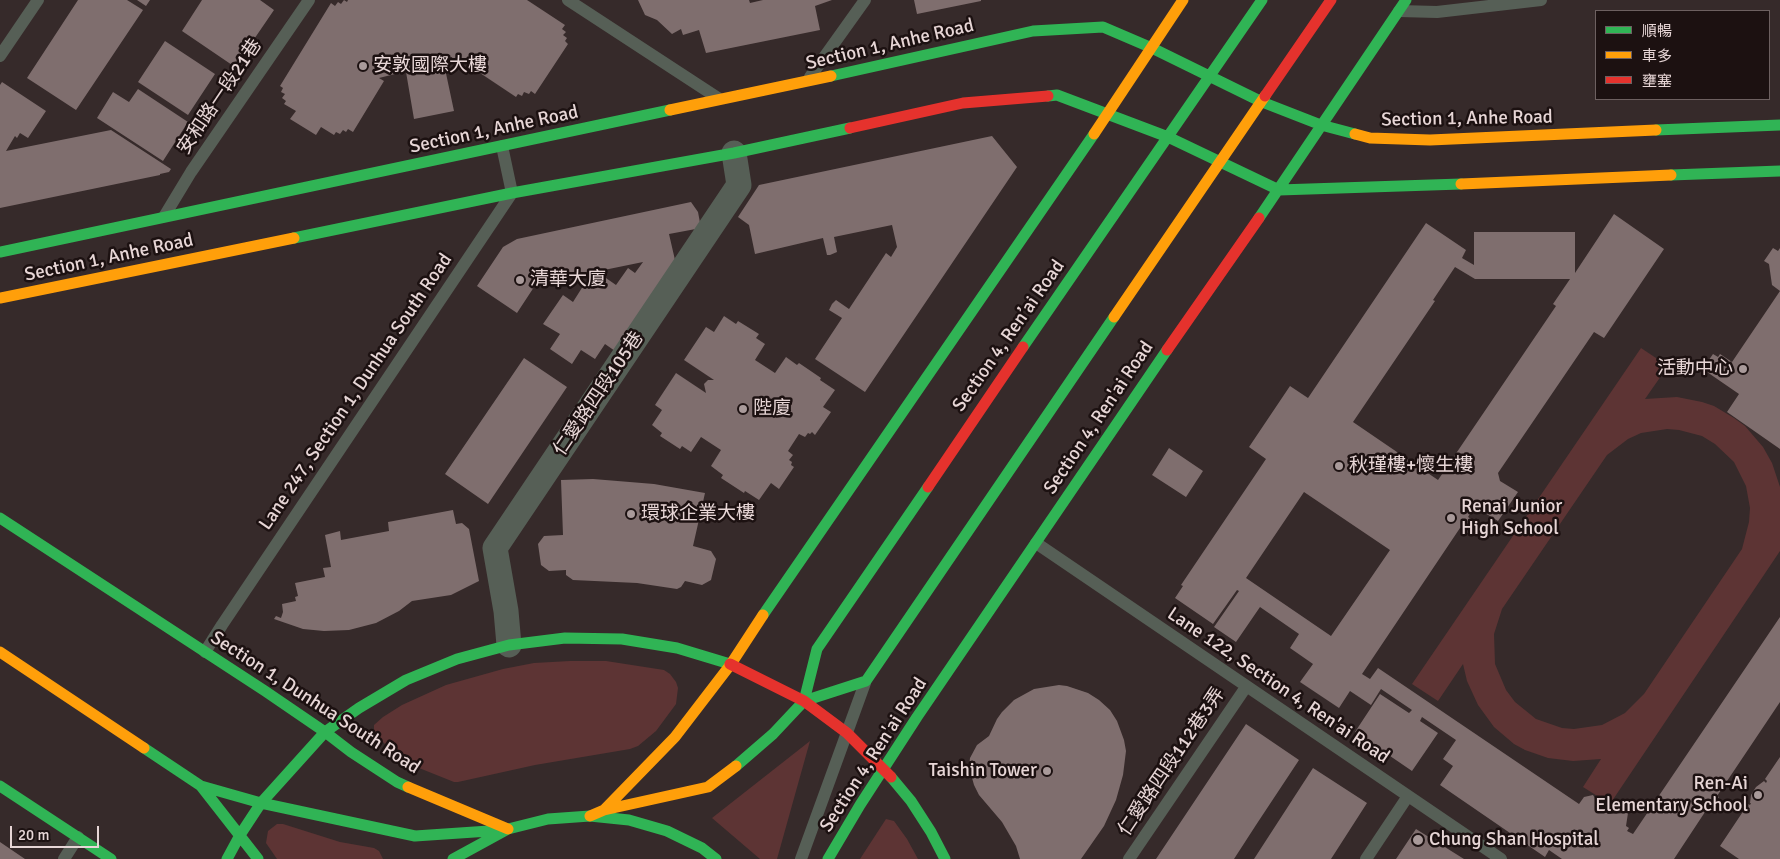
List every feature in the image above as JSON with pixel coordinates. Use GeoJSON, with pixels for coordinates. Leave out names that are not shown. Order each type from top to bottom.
{"type":"FeatureCollection","features":[{"type":"Feature","properties":{"kind":"main road"},"geometry":{"type":"LineString","coordinates":[[604,810],[675,737],[731,664],[1108,113],[1183,0]]}},
{"type":"Feature","properties":{"kind":"main road","name":"Section 4, Ren’ai Road"},"geometry":{"type":"LineString","coordinates":[[804,701],[817,648],[1262,0]]}},
{"type":"Feature","properties":{"kind":"main road"},"geometry":{"type":"LineString","coordinates":[[866,681],[1331,0]]}},
{"type":"Feature","properties":{"kind":"main road","name":"Section 4, Ren'ai Road"},"geometry":{"type":"LineString","coordinates":[[828,859],[917,717],[1227,262],[1279,190],[1402,5]]}},
{"type":"Feature","properties":{"kind":"main road","name":"Section 1, Anhe Road"},"geometry":{"type":"LineString","coordinates":[[0,252],[807,81],[1033,31],[1103,27],[1152,48],[1262,102],[1321,125],[1370,138],[1430,140],[1780,125]]}},
{"type":"Feature","properties":{"kind":"main road","name":"Section 1, Anhe Road"},"geometry":{"type":"LineString","coordinates":[[0,298],[512,194],[734,153],[963,103],[1057,95],[1168,137],[1279,190],[1780,171]]}},
{"type":"Feature","properties":{"kind":"main road","name":"Section 1, Dunhua South Road"},"geometry":{"type":"LineString","coordinates":[[0,518],[205,652],[397,782],[508,829]]}},
{"type":"Feature","properties":{"kind":"main road"},"geometry":{"type":"LineString","coordinates":[[227,859],[261,802],[325,732],[359,708],[406,680],[456,659],[509,645],[565,638],[622,639],[677,648],[731,664],[804,701],[847,733],[884,769],[911,801],[931,832],[945,859]]}},
{"type":"Feature","properties":{"kind":"main road"},"geometry":{"type":"LineString","coordinates":[[0,652],[202,786],[261,802],[415,836],[508,829],[548,819],[590,816],[629,820],[667,831],[702,848],[716,859]]}},
{"type":"Feature","properties":{"kind":"main road","name":"Section 4, Ren’ai Road"},"geometry":{"type":"LineString","coordinates":[[590,816],[604,810],[708,787],[730,771],[773,734],[804,701],[866,681]]}},
{"type":"Feature","properties":{"kind":"main road"},"geometry":{"type":"LineString","coordinates":[[0,786],[111,859]]}},
{"type":"Feature","properties":{"kind":"main road"},"geometry":{"type":"LineString","coordinates":[[202,786],[258,859]]}},
{"type":"Feature","properties":{"kind":"main road"},"geometry":{"type":"LineString","coordinates":[[454,859],[508,829]]}},
{"type":"Feature","properties":{"kind":"street","name":"仁愛路四段105巷"},"geometry":{"type":"LineString","coordinates":[[509,645],[506,611],[495,548],[739,186],[734,153]]}},
{"type":"Feature","properties":{"kind":"lane"},"geometry":{"type":"LineString","coordinates":[[0,56],[38,0]]}},
{"type":"Feature","properties":{"kind":"lane","name":"安和路一段21巷"},"geometry":{"type":"LineString","coordinates":[[164,218],[191,172],[309,0]]}},
{"type":"Feature","properties":{"kind":"lane"},"geometry":{"type":"LineString","coordinates":[[568,0],[582,4],[720,99]]}},
{"type":"Feature","properties":{"kind":"lane"},"geometry":{"type":"LineString","coordinates":[[807,81],[865,0]]}},
{"type":"Feature","properties":{"kind":"lane"},"geometry":{"type":"LineString","coordinates":[[1402,5],[1438,12],[1541,0]]}},
{"type":"Feature","properties":{"kind":"lane"},"geometry":{"type":"LineString","coordinates":[[502,146],[512,194]]}},
{"type":"Feature","properties":{"kind":"lane","name":"Lane 247, Section 1, Dunhua South Road"},"geometry":{"type":"LineString","coordinates":[[205,652],[512,194]]}},
{"type":"Feature","properties":{"kind":"lane"},"geometry":{"type":"LineString","coordinates":[[6,239],[18,248]]}},
{"type":"Feature","properties":{"kind":"lane","name":"Lane 122, Section 4, Ren'ai Road"},"geometry":{"type":"LineString","coordinates":[[1036,543],[1501,859]]}},
{"type":"Feature","properties":{"kind":"lane"},"geometry":{"type":"LineString","coordinates":[[801,859],[866,681]]}},
{"type":"Feature","properties":{"kind":"lane","name":"仁愛路四段112巷3弄"},"geometry":{"type":"LineString","coordinates":[[1129,859],[1246,687]]}},
{"type":"Feature","properties":{"kind":"lane"},"geometry":{"type":"LineString","coordinates":[[1366,859],[1408,796]]}},
{"type":"Feature","properties":{"kind":"lane"},"geometry":{"type":"LineString","coordinates":[[64,859],[78,837]]}},
{"type":"Feature","properties":{"kind":"shaded area"},"geometry":{"type":"Polygon","coordinates":[[[1641,348],[1668,366],[1645,399],[1677,397],[1714,406],[1745,426],[1763,447],[1772,463],[1780,487],[1780,551],[1610,804],[1583,787],[1601,759],[1573,761],[1548,758],[1514,744],[1494,727],[1478,705],[1467,681],[1463,664],[1438,701],[1412,684],[1641,348]],[[1667,429],[1641,433],[1628,439],[1607,455],[1502,609],[1494,634],[1495,664],[1506,690],[1515,702],[1536,719],[1562,728],[1574,729],[1602,725],[1625,713],[1644,694],[1742,549],[1749,522],[1750,508],[1746,486],[1734,462],[1715,444],[1702,436],[1667,429]]]}},
{"type":"Feature","properties":{"kind":"shaded area"},"geometry":{"type":"Polygon","coordinates":[[[606,661],[664,670],[676,682],[678,688],[676,704],[656,731],[638,746],[630,749],[535,765],[458,782],[409,764],[397,756],[374,733],[374,725],[383,717],[402,705],[446,685],[503,669],[534,663],[606,661]]]}},
{"type":"Feature","properties":{"kind":"shaded area"},"geometry":{"type":"Polygon","coordinates":[[[810,741],[777,859],[760,859],[712,818],[810,741]]]}},
{"type":"Feature","properties":{"kind":"shaded area"},"geometry":{"type":"Polygon","coordinates":[[[886,819],[894,821],[918,859],[860,859],[886,819]]]}},
{"type":"Feature","properties":{"kind":"shaded area"},"geometry":{"type":"Polygon","coordinates":[[[277,824],[283,824],[340,842],[374,848],[379,851],[383,859],[277,859],[266,843],[268,831],[277,824]]]}},
{"type":"Feature","properties":{"kind":"building"},"geometry":{"type":"Polygon","coordinates":[[[78,0],[127,0],[143,10],[76,110],[27,78],[78,0]]]}},
{"type":"Feature","properties":{"kind":"building"},"geometry":{"type":"Polygon","coordinates":[[[137,0],[150,0],[146,6],[137,0]]]}},
{"type":"Feature","properties":{"kind":"building"},"geometry":{"type":"Polygon","coordinates":[[[202,0],[260,0],[274,10],[235,67],[182,31],[202,0]]]}},
{"type":"Feature","properties":{"kind":"building","name":"安敦國際大樓"},"geometry":{"type":"Polygon","coordinates":[[[344,0],[347,2],[348,0],[527,0],[565,25],[562,29],[566,32],[563,35],[567,38],[565,41],[568,44],[535,94],[531,91],[529,94],[524,92],[522,96],[518,94],[516,97],[462,61],[454,63],[452,57],[449,57],[450,62],[444,64],[454,111],[414,119],[406,72],[399,74],[398,69],[395,69],[395,74],[379,78],[384,81],[353,132],[348,129],[346,132],[343,130],[340,134],[336,132],[334,135],[321,127],[316,135],[290,119],[296,111],[284,104],[286,101],[282,98],[285,94],[281,92],[283,88],[280,86],[331,3],[335,6],[338,2],[341,4],[344,0]]]}},
{"type":"Feature","properties":{"kind":"building"},"geometry":{"type":"Polygon","coordinates":[[[638,0],[749,0],[750,3],[763,0],[832,0],[815,6],[820,30],[706,53],[699,30],[683,35],[681,29],[672,34],[657,20],[645,15],[638,0]]]}},
{"type":"Feature","properties":{"kind":"building"},"geometry":{"type":"Polygon","coordinates":[[[914,0],[981,0],[981,1],[917,14],[914,0]]]}},
{"type":"Feature","properties":{"kind":"building"},"geometry":{"type":"Polygon","coordinates":[[[165,41],[215,74],[188,115],[138,82],[165,41]]]}},
{"type":"Feature","properties":{"kind":"building"},"geometry":{"type":"Polygon","coordinates":[[[2,82],[46,111],[28,138],[20,133],[17,138],[15,136],[6,151],[111,130],[171,169],[169,172],[160,175],[0,208],[0,85],[2,82]]]}},
{"type":"Feature","properties":{"kind":"building"},"geometry":{"type":"Polygon","coordinates":[[[138,89],[188,122],[163,161],[97,118],[113,92],[129,102],[138,89]]]}},
{"type":"Feature","properties":{"kind":"building"},"geometry":{"type":"Polygon","coordinates":[[[992,136],[1017,167],[865,392],[815,359],[842,318],[829,310],[832,304],[836,300],[849,309],[886,253],[891,257],[897,247],[892,225],[834,237],[837,252],[830,255],[827,255],[823,238],[755,254],[749,225],[738,217],[759,185],[992,136]]]}},
{"type":"Feature","properties":{"kind":"building","name":"清華大廈"},"geometry":{"type":"Polygon","coordinates":[[[691,202],[698,212],[701,228],[669,234],[675,260],[615,351],[605,344],[595,359],[581,350],[572,364],[550,349],[560,334],[543,324],[563,295],[573,302],[585,283],[594,289],[603,276],[616,285],[628,268],[635,273],[643,262],[536,284],[517,313],[477,286],[503,247],[517,239],[691,202]]]}},
{"type":"Feature","properties":{"kind":"building","name":"秋瑾樓+懷生樓"},"geometry":{"type":"Polygon","coordinates":[[[1614,214],[1664,249],[1604,338],[1594,332],[1498,473],[1500,481],[1518,492],[1498,521],[1480,510],[1473,509],[1468,517],[1479,524],[1472,536],[1460,528],[1362,674],[1370,679],[1378,668],[1579,804],[1584,797],[1593,795],[1598,803],[1596,809],[1600,811],[1601,809],[1608,814],[1628,813],[1626,826],[1629,828],[1627,831],[1633,834],[1780,617],[1780,702],[1717,796],[1719,797],[1707,813],[1705,812],[1674,859],[1562,859],[1549,850],[1545,857],[1440,785],[1453,766],[1443,759],[1456,740],[1422,717],[1420,721],[1438,733],[1412,771],[1355,732],[1380,694],[1409,713],[1412,710],[1381,689],[1371,705],[1350,691],[1339,708],[1300,682],[1313,664],[1290,648],[1299,634],[1260,607],[1236,642],[1214,627],[1239,591],[1237,590],[1213,624],[1175,598],[1183,586],[1181,585],[1266,459],[1249,447],[1290,386],[1308,398],[1426,223],[1466,250],[1462,258],[1474,265],[1474,232],[1575,232],[1575,273],[1614,214]],[[1455,267],[1433,300],[1435,301],[1353,422],[1438,480],[1556,306],[1553,304],[1570,279],[1475,279],[1455,267]],[[1304,492],[1246,578],[1331,636],[1390,550],[1304,492]]]}},
{"type":"Feature","properties":{"kind":"building"},"geometry":{"type":"Polygon","coordinates":[[[1773,248],[1778,251],[1780,248],[1780,291],[1772,285],[1769,264],[1764,261],[1773,248]]]}},
{"type":"Feature","properties":{"kind":"building","name":"活動中心"},"geometry":{"type":"Polygon","coordinates":[[[1780,291],[1780,449],[1727,412],[1739,394],[1707,372],[1708,370],[1704,367],[1713,354],[1718,357],[1720,354],[1732,362],[1780,291]]]}},
{"type":"Feature","properties":{"kind":"building","name":"陛廈"},"geometry":{"type":"Polygon","coordinates":[[[724,316],[736,324],[738,321],[759,334],[756,338],[765,344],[755,360],[775,373],[786,357],[797,365],[799,363],[835,390],[823,407],[831,412],[815,435],[812,432],[808,433],[805,437],[799,434],[788,451],[793,455],[789,460],[794,467],[779,489],[771,483],[759,500],[721,478],[723,475],[711,466],[721,450],[701,437],[691,452],[682,446],[680,449],[660,436],[662,433],[652,425],[662,410],[655,405],[676,373],[706,393],[704,384],[708,380],[714,380],[684,360],[706,327],[714,332],[724,316]]]}},
{"type":"Feature","properties":{"kind":"building"},"geometry":{"type":"Polygon","coordinates":[[[524,358],[567,387],[488,504],[445,474],[524,358]]]}},
{"type":"Feature","properties":{"kind":"building"},"geometry":{"type":"Polygon","coordinates":[[[1169,448],[1203,471],[1186,497],[1152,475],[1169,448]]]}},
{"type":"Feature","properties":{"kind":"building","name":"環球企業大樓"},"geometry":{"type":"Polygon","coordinates":[[[593,479],[654,484],[705,493],[693,546],[711,551],[716,559],[711,580],[702,585],[685,581],[677,589],[637,583],[573,580],[566,575],[566,570],[549,571],[541,565],[538,544],[544,536],[563,535],[561,480],[593,479]]]}},
{"type":"Feature","properties":{"kind":"building"},"geometry":{"type":"Polygon","coordinates":[[[453,510],[456,524],[462,523],[469,529],[479,581],[451,595],[412,601],[399,611],[376,623],[349,630],[324,631],[303,629],[274,619],[276,616],[281,618],[283,612],[282,604],[296,601],[295,597],[298,596],[295,583],[325,577],[323,568],[331,567],[325,535],[340,531],[341,540],[389,531],[388,522],[453,510]]]}},
{"type":"Feature","properties":{"kind":"building","name":"Taishin Tower"},"geometry":{"type":"Polygon","coordinates":[[[1059,685],[1088,693],[1110,710],[1117,721],[1124,740],[1126,751],[1123,775],[1116,800],[1104,826],[1081,859],[1020,859],[1016,846],[1002,822],[979,795],[974,785],[969,767],[970,758],[977,745],[989,736],[1002,712],[1014,700],[1034,689],[1059,685]]]}},
{"type":"Feature","properties":{"kind":"building"},"geometry":{"type":"Polygon","coordinates":[[[1246,724],[1299,760],[1234,859],[1156,859],[1246,724]]]}},
{"type":"Feature","properties":{"kind":"building","name":"Ren-Ai Elementary School"},"geometry":{"type":"Polygon","coordinates":[[[1780,757],[1780,859],[1739,859],[1720,846],[1748,804],[1750,805],[1751,795],[1756,787],[1764,781],[1766,783],[1765,779],[1780,757]]]}},
{"type":"Feature","properties":{"kind":"building"},"geometry":{"type":"Polygon","coordinates":[[[1313,768],[1367,803],[1331,859],[1254,859],[1313,768]]]}},
{"type":"Feature","properties":{"kind":"building","name":"Chung Shan Hospital"},"geometry":{"type":"Polygon","coordinates":[[[1416,829],[1464,859],[1396,859],[1416,829]]]}},
{"type":"Feature","properties":{"kind":"building"},"geometry":{"type":"Polygon","coordinates":[[[0,842],[25,859],[0,859],[0,842]]]}},
{"type":"Feature","properties":{"kind":"traffic: fast"},"geometry":{"type":"LineString","coordinates":[[1023,347],[1262,0]]}},
{"type":"Feature","properties":{"kind":"traffic: fast"},"geometry":{"type":"LineString","coordinates":[[1259,218],[1406,0]]}},
{"type":"Feature","properties":{"kind":"traffic: fast"},"geometry":{"type":"LineString","coordinates":[[831,76],[1033,31],[1103,27],[1152,48],[1262,102],[1321,125],[1355,134]]}},
{"type":"Feature","properties":{"kind":"traffic: fast"},"geometry":{"type":"LineString","coordinates":[[1048,96],[1057,95],[1168,137],[1279,190],[1461,184]]}},
{"type":"Feature","properties":{"kind":"traffic: fast"},"geometry":{"type":"LineString","coordinates":[[0,252],[670,110]]}},
{"type":"Feature","properties":{"kind":"traffic: fast"},"geometry":{"type":"LineString","coordinates":[[1656,130],[1780,125]]}},
{"type":"Feature","properties":{"kind":"traffic: fast"},"geometry":{"type":"LineString","coordinates":[[294,238],[512,193],[734,153],[850,128]]}},
{"type":"Feature","properties":{"kind":"traffic: fast"},"geometry":{"type":"LineString","coordinates":[[763,615],[1094,134]]}},
{"type":"Feature","properties":{"kind":"traffic: fast"},"geometry":{"type":"LineString","coordinates":[[1671,175],[1780,171]]}},
{"type":"Feature","properties":{"kind":"traffic: fast"},"geometry":{"type":"LineString","coordinates":[[804,701],[866,681],[1114,317]]}},
{"type":"Feature","properties":{"kind":"traffic: fast"},"geometry":{"type":"LineString","coordinates":[[828,859],[860,805],[917,717],[1167,350]]}},
{"type":"Feature","properties":{"kind":"traffic: fast"},"geometry":{"type":"LineString","coordinates":[[736,766],[773,734],[804,701],[817,649],[928,487]]}},
{"type":"Feature","properties":{"kind":"traffic: fast"},"geometry":{"type":"LineString","coordinates":[[0,518],[265,691],[351,752],[408,787]]}},
{"type":"Feature","properties":{"kind":"traffic: fast"},"geometry":{"type":"LineString","coordinates":[[227,859],[261,803],[325,732],[359,708],[406,680],[457,659],[509,645],[565,638],[622,639],[677,648],[730,664]]}},
{"type":"Feature","properties":{"kind":"traffic: fast"},"geometry":{"type":"LineString","coordinates":[[144,748],[201,786],[258,859]]}},
{"type":"Feature","properties":{"kind":"traffic: fast"},"geometry":{"type":"LineString","coordinates":[[891,777],[911,801],[931,832],[945,859]]}},
{"type":"Feature","properties":{"kind":"traffic: fast"},"geometry":{"type":"LineString","coordinates":[[0,786],[111,859]]}},
{"type":"Feature","properties":{"kind":"traffic: fast"},"geometry":{"type":"LineString","coordinates":[[201,786],[261,803],[415,836],[504,830]]}},
{"type":"Feature","properties":{"kind":"traffic: fast"},"geometry":{"type":"LineString","coordinates":[[453,859],[508,829],[548,819],[590,816],[629,820],[667,831],[702,848],[716,859]]}},
{"type":"Feature","properties":{"kind":"traffic: slow"},"geometry":{"type":"LineString","coordinates":[[1094,134],[1183,0]]}},
{"type":"Feature","properties":{"kind":"traffic: slow"},"geometry":{"type":"LineString","coordinates":[[670,110],[831,76]]}},
{"type":"Feature","properties":{"kind":"traffic: slow"},"geometry":{"type":"LineString","coordinates":[[1114,317],[1265,96]]}},
{"type":"Feature","properties":{"kind":"traffic: slow"},"geometry":{"type":"LineString","coordinates":[[1355,134],[1370,138],[1430,140],[1656,130]]}},
{"type":"Feature","properties":{"kind":"traffic: slow"},"geometry":{"type":"LineString","coordinates":[[1461,184],[1671,175]]}},
{"type":"Feature","properties":{"kind":"traffic: slow"},"geometry":{"type":"LineString","coordinates":[[0,298],[294,238]]}},
{"type":"Feature","properties":{"kind":"traffic: slow"},"geometry":{"type":"LineString","coordinates":[[604,810],[675,737],[731,664],[763,615]]}},
{"type":"Feature","properties":{"kind":"traffic: slow"},"geometry":{"type":"LineString","coordinates":[[0,652],[144,748]]}},
{"type":"Feature","properties":{"kind":"traffic: slow"},"geometry":{"type":"LineString","coordinates":[[590,816],[604,810],[708,787],[736,766]]}},
{"type":"Feature","properties":{"kind":"traffic: slow"},"geometry":{"type":"LineString","coordinates":[[408,787],[508,829]]}},
{"type":"Feature","properties":{"kind":"traffic: jam"},"geometry":{"type":"LineString","coordinates":[[1265,96],[1331,0]]}},
{"type":"Feature","properties":{"kind":"traffic: jam"},"geometry":{"type":"LineString","coordinates":[[850,128],[963,103],[1048,96]]}},
{"type":"Feature","properties":{"kind":"traffic: jam"},"geometry":{"type":"LineString","coordinates":[[1167,350],[1259,218]]}},
{"type":"Feature","properties":{"kind":"traffic: jam"},"geometry":{"type":"LineString","coordinates":[[928,487],[1023,347]]}},
{"type":"Feature","properties":{"kind":"traffic: jam"},"geometry":{"type":"LineString","coordinates":[[730,664],[804,701],[847,733],[891,777]]}},
{"type":"Feature","properties":{"kind":"place","name":"安敦國際大樓"},"geometry":{"type":"Point","coordinates":[363,66]}},
{"type":"Feature","properties":{"kind":"place","name":"清華大廈"},"geometry":{"type":"Point","coordinates":[520,280]}},
{"type":"Feature","properties":{"kind":"place","name":"活動中心"},"geometry":{"type":"Point","coordinates":[1743,369]}},
{"type":"Feature","properties":{"kind":"place","name":"陛廈"},"geometry":{"type":"Point","coordinates":[743,409]}},
{"type":"Feature","properties":{"kind":"place","name":"秋瑾樓+懷生樓"},"geometry":{"type":"Point","coordinates":[1339,466]}},
{"type":"Feature","properties":{"kind":"place","name":"環球企業大樓"},"geometry":{"type":"Point","coordinates":[631,514]}},
{"type":"Feature","properties":{"kind":"place","name":"Renai Junior High School"},"geometry":{"type":"Point","coordinates":[1451,518]}},
{"type":"Feature","properties":{"kind":"place","name":"Taishin Tower"},"geometry":{"type":"Point","coordinates":[1047,771]}},
{"type":"Feature","properties":{"kind":"place","name":"Ren-Ai Elementary School"},"geometry":{"type":"Point","coordinates":[1758,795]}},
{"type":"Feature","properties":{"kind":"place","name":"Chung Shan Hospital"},"geometry":{"type":"Point","coordinates":[1418,840]}}]}
